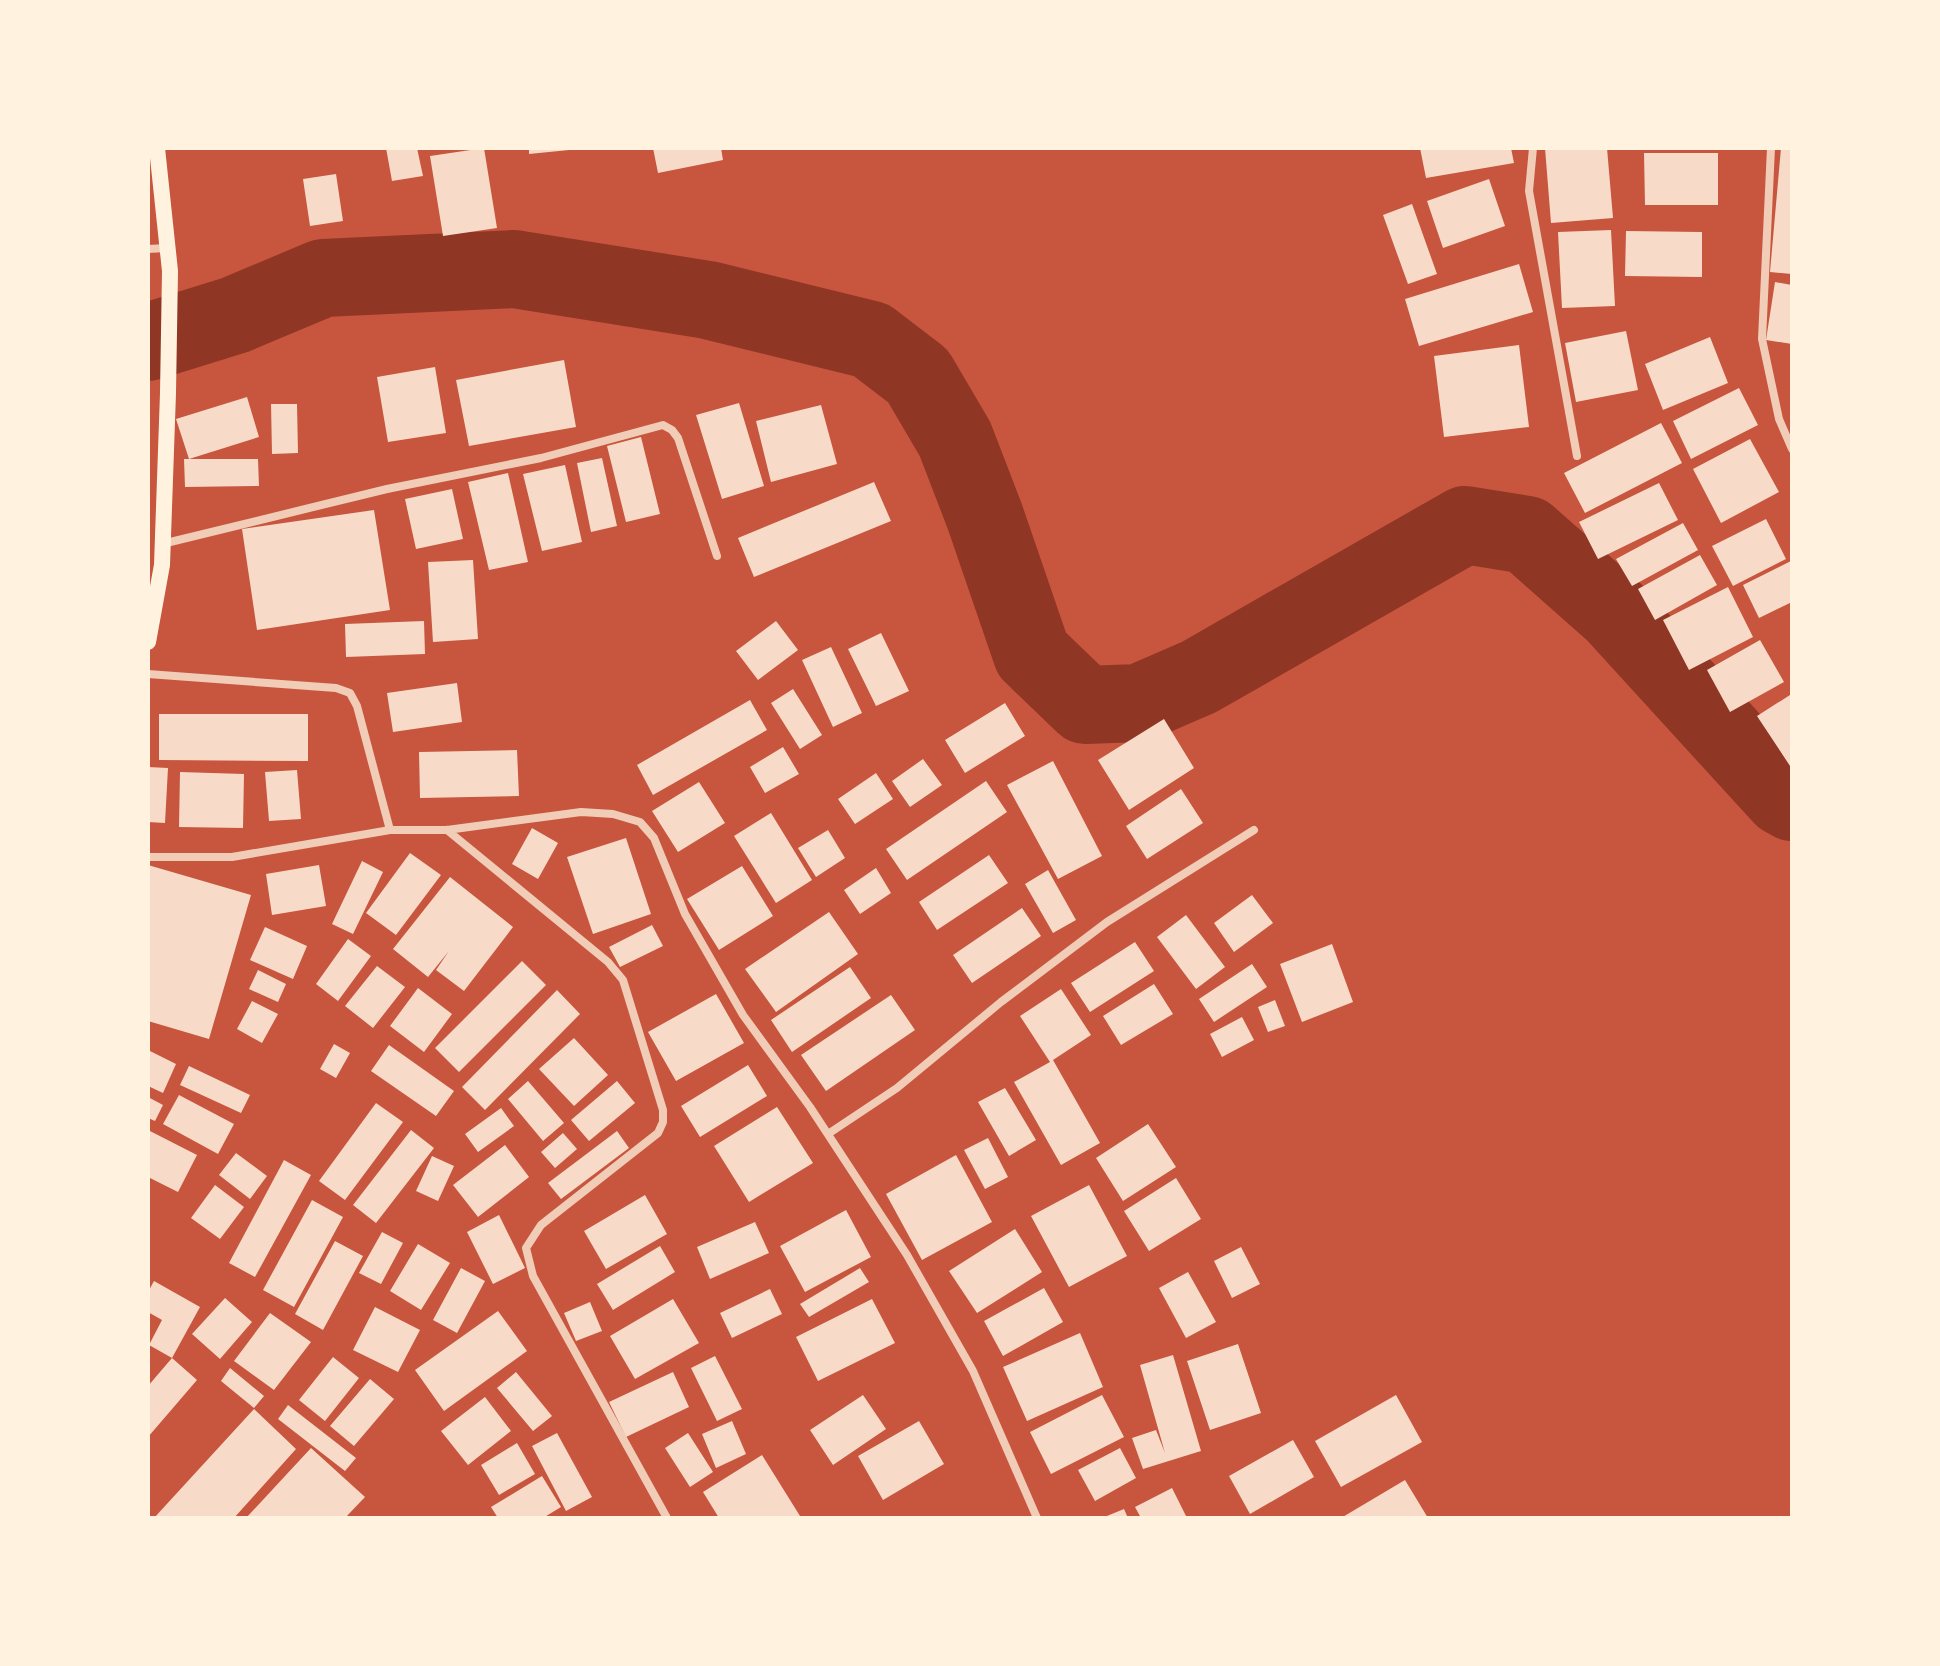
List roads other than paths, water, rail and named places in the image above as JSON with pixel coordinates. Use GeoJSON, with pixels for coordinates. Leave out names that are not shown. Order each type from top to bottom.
{"type":"FeatureCollection","features":[{"type":"Feature","properties":{"kind":"main road"},"geometry":{"type":"LineString","coordinates":[[148,642],[162,565],[168,393],[170,271],[157,148]]}},
{"type":"Feature","properties":{"kind":"street"},"geometry":{"type":"LineString","coordinates":[[1533,148],[1529,191],[1577,456]]}},
{"type":"Feature","properties":{"kind":"street"},"geometry":{"type":"LineString","coordinates":[[1771,148],[1762,339],[1779,419],[1792,449]]}},
{"type":"Feature","properties":{"kind":"street"},"geometry":{"type":"LineString","coordinates":[[148,249],[167,248]]}},
{"type":"Feature","properties":{"kind":"street"},"geometry":{"type":"LineString","coordinates":[[162,544],[387,489],[541,458],[663,425],[678,438],[717,556]]}},
{"type":"Feature","properties":{"kind":"street"},"geometry":{"type":"LineString","coordinates":[[148,674],[336,688],[350,693],[357,706],[390,830]]}},
{"type":"Feature","properties":{"kind":"street"},"geometry":{"type":"LineString","coordinates":[[148,857],[232,857],[390,830],[447,830],[581,812],[613,814],[640,822],[654,838],[685,914],[743,1015],[828,1134],[907,1255],[973,1371],[1037,1518]]}},
{"type":"Feature","properties":{"kind":"street"},"geometry":{"type":"LineString","coordinates":[[447,830],[608,962],[623,980],[663,1110],[663,1122],[658,1133],[541,1225],[526,1248],[533,1276],[667,1518]]}},
{"type":"Feature","properties":{"kind":"street"},"geometry":{"type":"LineString","coordinates":[[828,1134],[897,1088],[1001,1002],[1107,922],[1254,830]]}},
{"type":"Feature","properties":{"kind":"waterway"},"geometry":{"type":"LineString","coordinates":[[148,342],[235,315],[323,278],[514,269],[708,300],[871,340],[918,376],[955,439],[1032,654],[1085,705],[1139,703],[1199,677],[1465,525],[1527,535],[1614,612],[1783,797],[1792,802]]}}]}
